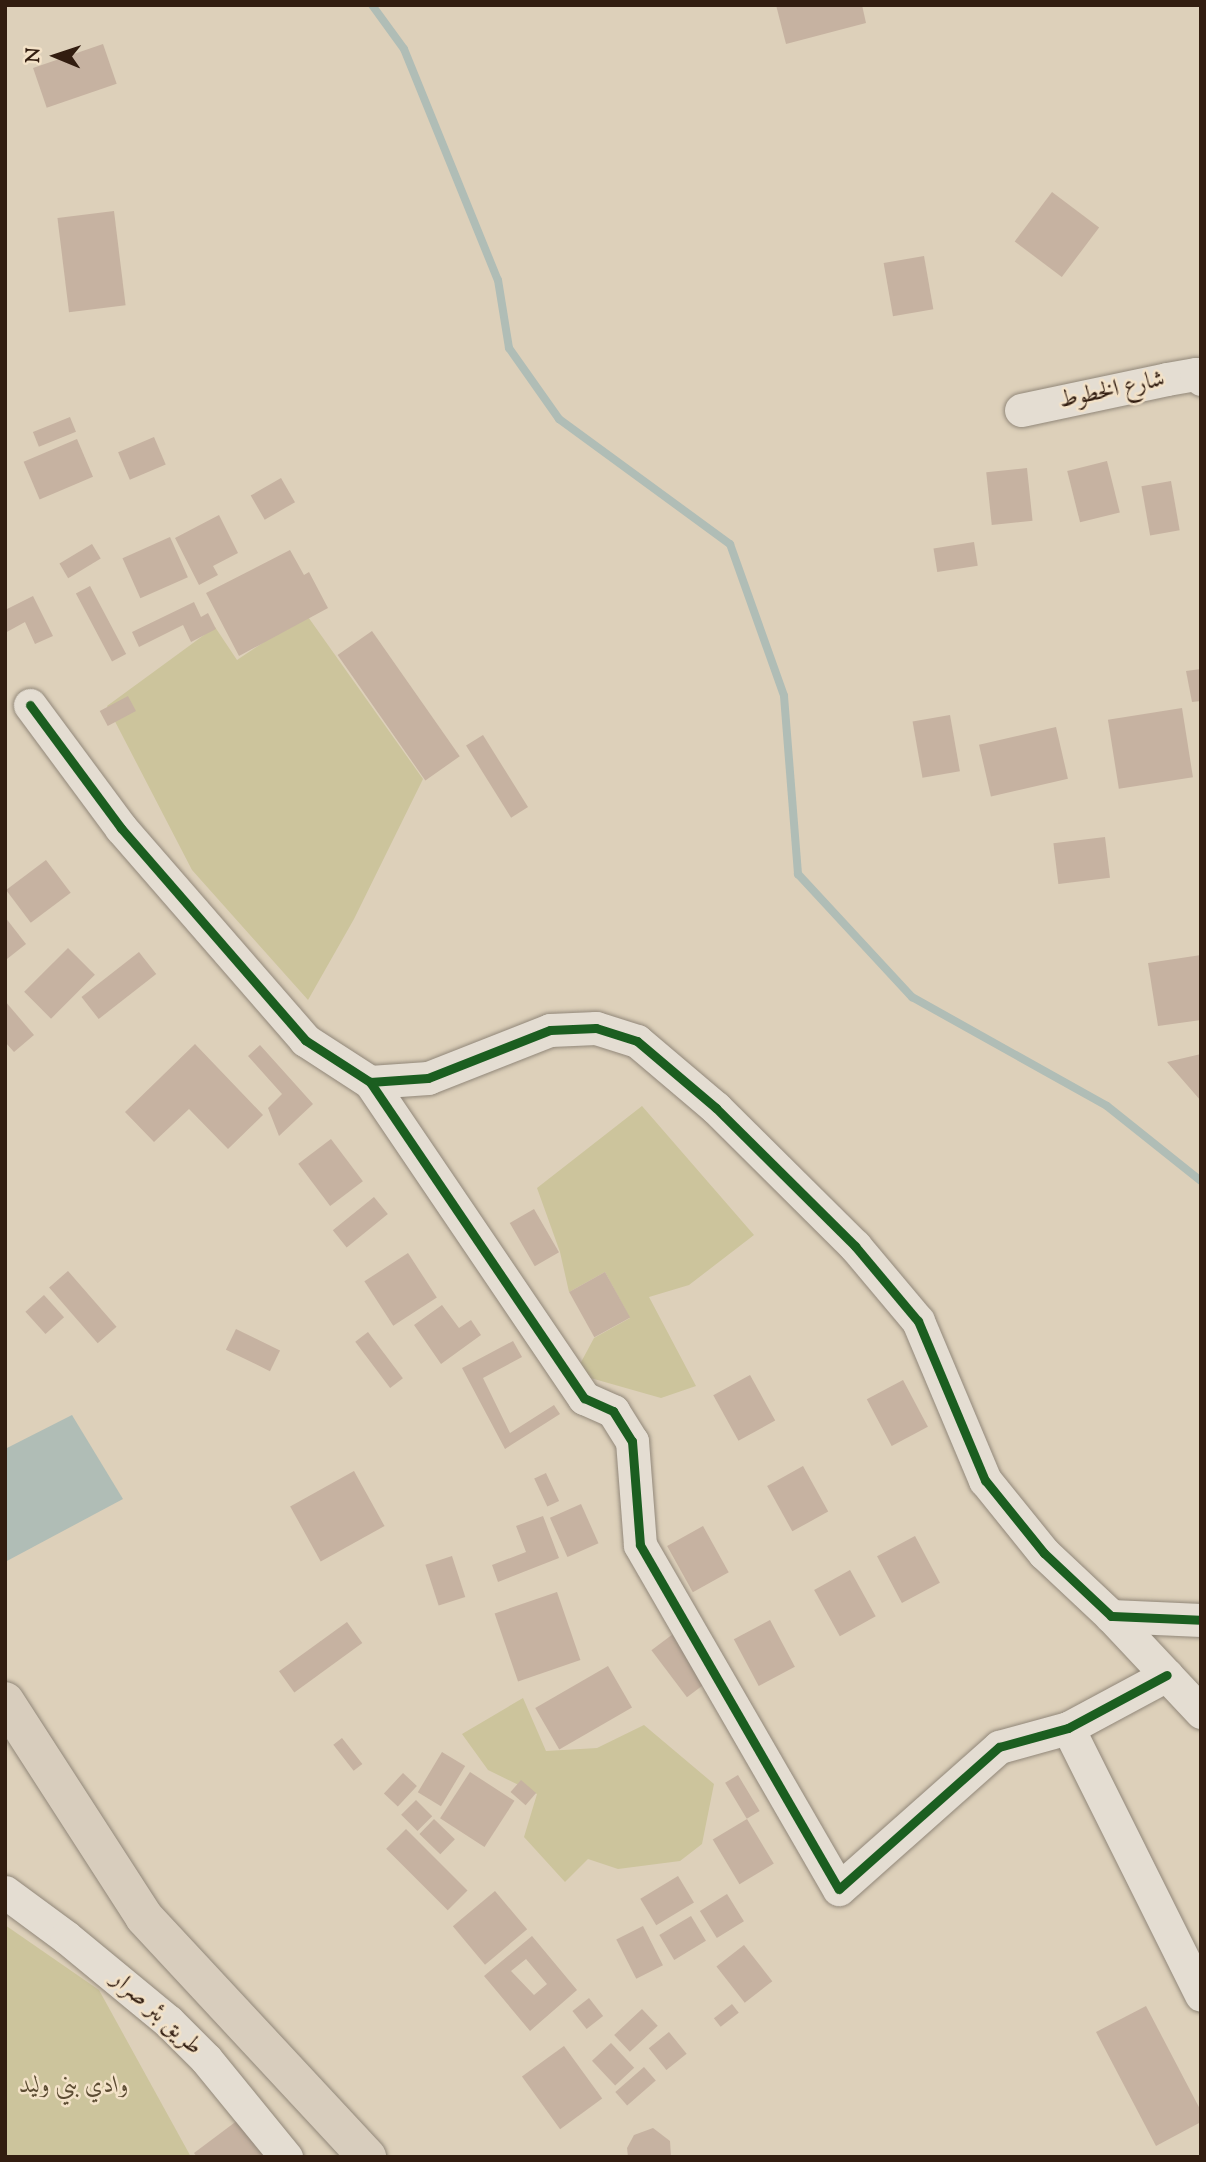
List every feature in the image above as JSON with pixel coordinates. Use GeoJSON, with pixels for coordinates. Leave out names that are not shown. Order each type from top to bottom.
{"type":"FeatureCollection","features":[{"type":"Feature","properties":{"kind":"highway"},"geometry":{"type":"LineString","coordinates":[[11,1717],[144,1917],[367,2157]]}},
{"type":"Feature","properties":{"kind":"street","name":"شارع الخطوط"},"geometry":{"type":"LineString","coordinates":[[1021,410],[1199,375]]}},
{"type":"Feature","properties":{"kind":"street"},"geometry":{"type":"LineString","coordinates":[[30,705],[121,828],[305,1040],[370,1082],[584,1398],[613,1410],[632,1441],[640,1545],[839,1889],[999,1746],[1068,1728],[1167,1675]]}},
{"type":"Feature","properties":{"kind":"street"},"geometry":{"type":"LineString","coordinates":[[370,1082],[428,1078],[550,1030],[596,1028],[637,1041],[716,1108],[855,1246],[918,1321],[985,1480],[1044,1553],[1111,1616],[1201,1712]]}},
{"type":"Feature","properties":{"kind":"street"},"geometry":{"type":"LineString","coordinates":[[1111,1616],[1201,1620]]}},
{"type":"Feature","properties":{"kind":"street"},"geometry":{"type":"LineString","coordinates":[[1068,1728],[1201,1995]]}},
{"type":"Feature","properties":{"kind":"street","name":"طريق بئر صرار"},"geometry":{"type":"LineString","coordinates":[[5,1892],[66,1937],[168,2021],[206,2059],[286,2157]]}},
{"type":"Feature","properties":{"kind":"green space"},"geometry":{"type":"Polygon","coordinates":[[[306,614],[423,779],[354,919],[308,1000],[192,870],[107,706],[215,627],[237,660],[306,614]]]}},
{"type":"Feature","properties":{"kind":"green space"},"geometry":{"type":"Polygon","coordinates":[[[642,1106],[754,1235],[689,1285],[649,1297],[696,1386],[661,1398],[587,1377],[579,1366],[594,1338],[630,1318],[605,1272],[569,1292],[560,1252],[537,1188],[642,1106]]]}},
{"type":"Feature","properties":{"kind":"green space"},"geometry":{"type":"Polygon","coordinates":[[[523,1698],[546,1751],[597,1748],[644,1725],[714,1784],[702,1844],[680,1861],[618,1869],[588,1859],[565,1882],[524,1837],[537,1794],[488,1770],[462,1734],[523,1698]]]}},
{"type":"Feature","properties":{"kind":"green space","name":"وادي بني وليد"},"geometry":{"type":"Polygon","coordinates":[[[5,1925],[99,1990],[191,2157],[5,2157],[5,1925]]]}},
{"type":"Feature","properties":{"kind":"shaded area"},"geometry":{"type":"Polygon","coordinates":[[[72,1415],[123,1499],[5,1562],[5,1449],[72,1415]]]}},
{"type":"Feature","properties":{"kind":"building"},"geometry":{"type":"Polygon","coordinates":[[[776,5],[862,5],[866,23],[786,44],[776,5]]]}},
{"type":"Feature","properties":{"kind":"building"},"geometry":{"type":"Polygon","coordinates":[[[103,44],[117,84],[47,108],[33,68],[103,44]]]}},
{"type":"Feature","properties":{"kind":"building"},"geometry":{"type":"Polygon","coordinates":[[[1052,192],[1099,228],[1062,277],[1015,242],[1052,192]]]}},
{"type":"Feature","properties":{"kind":"building"},"geometry":{"type":"Polygon","coordinates":[[[114,211],[126,305],[69,312],[57,218],[114,211]]]}},
{"type":"Feature","properties":{"kind":"building"},"geometry":{"type":"Polygon","coordinates":[[[924,256],[933,309],[893,316],[884,263],[924,256]]]}},
{"type":"Feature","properties":{"kind":"building"},"geometry":{"type":"Polygon","coordinates":[[[70,417],[76,432],[39,447],[33,432],[70,417]]]}},
{"type":"Feature","properties":{"kind":"building"},"geometry":{"type":"Polygon","coordinates":[[[154,437],[166,465],[130,480],[118,452],[154,437]]]}},
{"type":"Feature","properties":{"kind":"building"},"geometry":{"type":"Polygon","coordinates":[[[77,439],[93,477],[40,499],[24,462],[77,439]]]}},
{"type":"Feature","properties":{"kind":"building"},"geometry":{"type":"Polygon","coordinates":[[[1107,461],[1120,512],[1080,522],[1067,471],[1107,461]]]}},
{"type":"Feature","properties":{"kind":"building"},"geometry":{"type":"Polygon","coordinates":[[[1027,468],[1033,521],[992,525],[986,472],[1027,468]]]}},
{"type":"Feature","properties":{"kind":"building"},"geometry":{"type":"Polygon","coordinates":[[[281,478],[295,502],[265,520],[251,496],[281,478]]]}},
{"type":"Feature","properties":{"kind":"building"},"geometry":{"type":"Polygon","coordinates":[[[1171,481],[1180,530],[1150,535],[1141,486],[1171,481]]]}},
{"type":"Feature","properties":{"kind":"building"},"geometry":{"type":"Polygon","coordinates":[[[219,515],[238,553],[213,566],[218,575],[199,585],[175,538],[219,515]]]}},
{"type":"Feature","properties":{"kind":"building"},"geometry":{"type":"Polygon","coordinates":[[[170,537],[188,577],[140,598],[122,558],[170,537]]]}},
{"type":"Feature","properties":{"kind":"building"},"geometry":{"type":"Polygon","coordinates":[[[974,542],[978,566],[937,572],[934,548],[974,542]]]}},
{"type":"Feature","properties":{"kind":"building"},"geometry":{"type":"Polygon","coordinates":[[[92,544],[101,559],[68,578],[59,564],[92,544]]]}},
{"type":"Feature","properties":{"kind":"building"},"geometry":{"type":"Polygon","coordinates":[[[290,550],[304,575],[309,572],[328,608],[239,656],[206,593],[290,550]]]}},
{"type":"Feature","properties":{"kind":"building"},"geometry":{"type":"Polygon","coordinates":[[[90,586],[126,654],[112,661],[76,594],[90,586]]]}},
{"type":"Feature","properties":{"kind":"building"},"geometry":{"type":"Polygon","coordinates":[[[33,596],[53,636],[35,644],[25,622],[5,633],[5,610],[33,596]]]}},
{"type":"Feature","properties":{"kind":"building"},"geometry":{"type":"Polygon","coordinates":[[[194,602],[201,617],[208,613],[216,629],[191,642],[183,625],[139,647],[132,632],[194,602]]]}},
{"type":"Feature","properties":{"kind":"building"},"geometry":{"type":"Polygon","coordinates":[[[372,631],[460,756],[425,780],[338,655],[372,631]]]}},
{"type":"Feature","properties":{"kind":"building"},"geometry":{"type":"Polygon","coordinates":[[[1201,669],[1201,701],[1192,702],[1186,671],[1201,669]]]}},
{"type":"Feature","properties":{"kind":"building"},"geometry":{"type":"Polygon","coordinates":[[[128,696],[136,711],[108,726],[100,711],[128,696]]]}},
{"type":"Feature","properties":{"kind":"building"},"geometry":{"type":"Polygon","coordinates":[[[1182,708],[1193,777],[1119,789],[1108,720],[1182,708]]]}},
{"type":"Feature","properties":{"kind":"building"},"geometry":{"type":"Polygon","coordinates":[[[950,715],[960,771],[922,778],[913,722],[950,715]]]}},
{"type":"Feature","properties":{"kind":"building"},"geometry":{"type":"Polygon","coordinates":[[[1056,727],[1068,779],[991,796],[979,745],[1056,727]]]}},
{"type":"Feature","properties":{"kind":"building"},"geometry":{"type":"Polygon","coordinates":[[[483,735],[528,807],[511,818],[466,746],[483,735]]]}},
{"type":"Feature","properties":{"kind":"building"},"geometry":{"type":"Polygon","coordinates":[[[1105,837],[1110,878],[1058,884],[1053,843],[1105,837]]]}},
{"type":"Feature","properties":{"kind":"building"},"geometry":{"type":"Polygon","coordinates":[[[46,860],[71,893],[31,923],[6,890],[46,860]]]}},
{"type":"Feature","properties":{"kind":"building"},"geometry":{"type":"Polygon","coordinates":[[[5,917],[26,944],[7,959],[5,956],[5,917]]]}},
{"type":"Feature","properties":{"kind":"building"},"geometry":{"type":"Polygon","coordinates":[[[68,948],[95,975],[51,1019],[24,992],[68,948]]]}},
{"type":"Feature","properties":{"kind":"building"},"geometry":{"type":"Polygon","coordinates":[[[139,952],[156,974],[99,1019],[81,997],[139,952]]]}},
{"type":"Feature","properties":{"kind":"building"},"geometry":{"type":"Polygon","coordinates":[[[1201,955],[1201,1020],[1158,1026],[1148,963],[1201,955]]]}},
{"type":"Feature","properties":{"kind":"building"},"geometry":{"type":"Polygon","coordinates":[[[5,1001],[34,1035],[14,1052],[5,1042],[5,1001]]]}},
{"type":"Feature","properties":{"kind":"building"},"geometry":{"type":"Polygon","coordinates":[[[195,1044],[263,1115],[228,1149],[189,1109],[154,1142],[125,1112],[195,1044]]]}},
{"type":"Feature","properties":{"kind":"building"},"geometry":{"type":"Polygon","coordinates":[[[260,1045],[313,1104],[279,1136],[268,1108],[282,1094],[248,1056],[260,1045]]]}},
{"type":"Feature","properties":{"kind":"building"},"geometry":{"type":"Polygon","coordinates":[[[1201,1054],[1200,1069],[1201,1101],[1167,1062],[1201,1054]]]}},
{"type":"Feature","properties":{"kind":"building"},"geometry":{"type":"Polygon","coordinates":[[[331,1139],[363,1181],[330,1206],[298,1164],[331,1139]]]}},
{"type":"Feature","properties":{"kind":"building"},"geometry":{"type":"Polygon","coordinates":[[[374,1197],[388,1214],[347,1247],[333,1230],[374,1197]]]}},
{"type":"Feature","properties":{"kind":"building"},"geometry":{"type":"Polygon","coordinates":[[[534,1209],[559,1252],[535,1266],[510,1223],[534,1209]]]}},
{"type":"Feature","properties":{"kind":"building"},"geometry":{"type":"Polygon","coordinates":[[[408,1253],[437,1297],[393,1326],[364,1281],[408,1253]]]}},
{"type":"Feature","properties":{"kind":"building"},"geometry":{"type":"Polygon","coordinates":[[[68,1271],[117,1327],[98,1343],[49,1287],[68,1271]]]}},
{"type":"Feature","properties":{"kind":"building"},"geometry":{"type":"Polygon","coordinates":[[[605,1272],[630,1317],[594,1337],[569,1292],[605,1272]]]}},
{"type":"Feature","properties":{"kind":"building"},"geometry":{"type":"Polygon","coordinates":[[[44,1295],[64,1317],[45,1334],[25,1312],[44,1295]]]}},
{"type":"Feature","properties":{"kind":"building"},"geometry":{"type":"Polygon","coordinates":[[[442,1305],[459,1328],[471,1320],[481,1335],[441,1364],[414,1325],[442,1305]]]}},
{"type":"Feature","properties":{"kind":"building"},"geometry":{"type":"Polygon","coordinates":[[[236,1329],[280,1350],[270,1371],[226,1350],[236,1329]]]}},
{"type":"Feature","properties":{"kind":"building"},"geometry":{"type":"Polygon","coordinates":[[[368,1332],[403,1378],[390,1388],[355,1342],[368,1332]]]}},
{"type":"Feature","properties":{"kind":"building"},"geometry":{"type":"Polygon","coordinates":[[[513,1341],[522,1357],[483,1378],[510,1433],[554,1405],[560,1414],[505,1449],[462,1368],[513,1341]]]}},
{"type":"Feature","properties":{"kind":"building"},"geometry":{"type":"Polygon","coordinates":[[[750,1375],[775,1420],[738,1441],[713,1395],[750,1375]]]}},
{"type":"Feature","properties":{"kind":"building"},"geometry":{"type":"Polygon","coordinates":[[[903,1380],[928,1427],[892,1446],[867,1399],[903,1380]]]}},
{"type":"Feature","properties":{"kind":"building"},"geometry":{"type":"Polygon","coordinates":[[[803,1466],[828,1511],[792,1531],[767,1486],[803,1466]]]}},
{"type":"Feature","properties":{"kind":"building"},"geometry":{"type":"Polygon","coordinates":[[[354,1471],[385,1526],[321,1561],[290,1506],[354,1471]]]}},
{"type":"Feature","properties":{"kind":"building"},"geometry":{"type":"Polygon","coordinates":[[[546,1473],[559,1501],[547,1507],[534,1478],[546,1473]]]}},
{"type":"Feature","properties":{"kind":"building"},"geometry":{"type":"Polygon","coordinates":[[[581,1504],[598,1543],[567,1557],[550,1518],[581,1504]]]}},
{"type":"Feature","properties":{"kind":"building"},"geometry":{"type":"Polygon","coordinates":[[[543,1516],[559,1558],[498,1582],[492,1565],[526,1552],[516,1526],[543,1516]]]}},
{"type":"Feature","properties":{"kind":"building"},"geometry":{"type":"Polygon","coordinates":[[[703,1526],[729,1572],[693,1592],[667,1546],[703,1526]]]}},
{"type":"Feature","properties":{"kind":"building"},"geometry":{"type":"Polygon","coordinates":[[[915,1536],[940,1583],[902,1603],[877,1556],[915,1536]]]}},
{"type":"Feature","properties":{"kind":"building"},"geometry":{"type":"Polygon","coordinates":[[[452,1556],[465,1597],[439,1606],[425,1565],[452,1556]]]}},
{"type":"Feature","properties":{"kind":"building"},"geometry":{"type":"Polygon","coordinates":[[[850,1570],[876,1616],[840,1636],[814,1590],[850,1570]]]}},
{"type":"Feature","properties":{"kind":"building"},"geometry":{"type":"Polygon","coordinates":[[[557,1592],[580,1660],[518,1682],[495,1613],[557,1592]]]}},
{"type":"Feature","properties":{"kind":"building"},"geometry":{"type":"Polygon","coordinates":[[[770,1620],[795,1667],[759,1686],[734,1639],[770,1620]]]}},
{"type":"Feature","properties":{"kind":"building"},"geometry":{"type":"Polygon","coordinates":[[[347,1622],[362,1643],[294,1692],[279,1671],[347,1622]]]}},
{"type":"Feature","properties":{"kind":"building"},"geometry":{"type":"Polygon","coordinates":[[[673,1634],[709,1681],[687,1697],[651,1650],[673,1634]]]}},
{"type":"Feature","properties":{"kind":"building"},"geometry":{"type":"Polygon","coordinates":[[[608,1666],[632,1708],[559,1750],[535,1708],[608,1666]]]}},
{"type":"Feature","properties":{"kind":"building"},"geometry":{"type":"Polygon","coordinates":[[[342,1738],[362,1764],[354,1771],[333,1745],[342,1738]]]}},
{"type":"Feature","properties":{"kind":"building"},"geometry":{"type":"Polygon","coordinates":[[[442,1752],[465,1766],[441,1806],[418,1792],[442,1752]]]}},
{"type":"Feature","properties":{"kind":"building"},"geometry":{"type":"Polygon","coordinates":[[[470,1772],[514,1801],[484,1847],[440,1818],[470,1772]]]}},
{"type":"Feature","properties":{"kind":"building"},"geometry":{"type":"Polygon","coordinates":[[[403,1773],[417,1786],[398,1806],[384,1793],[403,1773]]]}},
{"type":"Feature","properties":{"kind":"building"},"geometry":{"type":"Polygon","coordinates":[[[738,1775],[760,1811],[747,1819],[725,1783],[738,1775]]]}},
{"type":"Feature","properties":{"kind":"building"},"geometry":{"type":"Polygon","coordinates":[[[521,1780],[536,1793],[526,1805],[511,1792],[521,1780]]]}},
{"type":"Feature","properties":{"kind":"building"},"geometry":{"type":"Polygon","coordinates":[[[416,1800],[432,1816],[417,1831],[401,1815],[416,1800]]]}},
{"type":"Feature","properties":{"kind":"building"},"geometry":{"type":"Polygon","coordinates":[[[434,1819],[455,1839],[440,1854],[419,1834],[434,1819]]]}},
{"type":"Feature","properties":{"kind":"building"},"geometry":{"type":"Polygon","coordinates":[[[747,1819],[774,1864],[739,1884],[713,1840],[747,1819]]]}},
{"type":"Feature","properties":{"kind":"building"},"geometry":{"type":"Polygon","coordinates":[[[406,1829],[468,1891],[448,1910],[386,1849],[406,1829]]]}},
{"type":"Feature","properties":{"kind":"building"},"geometry":{"type":"Polygon","coordinates":[[[678,1876],[694,1903],[656,1925],[640,1899],[678,1876]]]}},
{"type":"Feature","properties":{"kind":"building"},"geometry":{"type":"Polygon","coordinates":[[[495,1891],[527,1929],[485,1965],[453,1926],[495,1891]]]}},
{"type":"Feature","properties":{"kind":"building"},"geometry":{"type":"Polygon","coordinates":[[[727,1894],[744,1921],[717,1938],[700,1911],[727,1894]]]}},
{"type":"Feature","properties":{"kind":"building"},"geometry":{"type":"Polygon","coordinates":[[[691,1916],[706,1941],[674,1960],[659,1935],[691,1916]]]}},
{"type":"Feature","properties":{"kind":"building"},"geometry":{"type":"Polygon","coordinates":[[[643,1926],[663,1965],[636,1979],[616,1940],[643,1926]]]}},
{"type":"Feature","properties":{"kind":"building"},"geometry":{"type":"Polygon","coordinates":[[[532,1936],[577,1990],[530,2031],[484,1976],[532,1936]],[[526,1959],[511,1971],[534,1995],[547,1984],[526,1959]]]}},
{"type":"Feature","properties":{"kind":"building"},"geometry":{"type":"Polygon","coordinates":[[[744,1945],[772,1981],[745,2003],[716,1967],[744,1945]]]}},
{"type":"Feature","properties":{"kind":"building"},"geometry":{"type":"Polygon","coordinates":[[[589,1998],[603,2016],[587,2029],[572,2011],[589,1998]]]}},
{"type":"Feature","properties":{"kind":"building"},"geometry":{"type":"Polygon","coordinates":[[[732,2004],[739,2013],[721,2027],[714,2018],[732,2004]]]}},
{"type":"Feature","properties":{"kind":"building"},"geometry":{"type":"Polygon","coordinates":[[[1146,2006],[1201,2111],[1201,2122],[1156,2146],[1096,2032],[1146,2006]]]}},
{"type":"Feature","properties":{"kind":"building"},"geometry":{"type":"Polygon","coordinates":[[[642,2009],[658,2026],[630,2052],[614,2035],[642,2009]]]}},
{"type":"Feature","properties":{"kind":"building"},"geometry":{"type":"Polygon","coordinates":[[[669,2032],[687,2054],[666,2070],[649,2048],[669,2032]]]}},
{"type":"Feature","properties":{"kind":"building"},"geometry":{"type":"Polygon","coordinates":[[[611,2043],[634,2068],[615,2086],[592,2061],[611,2043]]]}},
{"type":"Feature","properties":{"kind":"building"},"geometry":{"type":"Polygon","coordinates":[[[564,2046],[602,2099],[560,2129],[522,2077],[564,2046]]]}},
{"type":"Feature","properties":{"kind":"building"},"geometry":{"type":"Polygon","coordinates":[[[644,2067],[656,2081],[627,2106],[615,2092],[644,2067]]]}},
{"type":"Feature","properties":{"kind":"building"},"geometry":{"type":"Polygon","coordinates":[[[238,2120],[265,2157],[197,2157],[194,2153],[238,2120]]]}},
{"type":"Feature","properties":{"kind":"building"},"geometry":{"type":"Polygon","coordinates":[[[653,2128],[670,2141],[671,2157],[628,2157],[627,2148],[634,2135],[653,2128]]]}},
{"type":"Feature","properties":{"kind":"waterway"},"geometry":{"type":"LineString","coordinates":[[372,5],[404,49],[498,280],[509,348],[559,419],[730,544],[784,696],[798,874],[912,997],[1107,1106],[1201,1181]]}},
{"type":"Feature","properties":{"kind":"cycle path"},"geometry":{"type":"LineString","coordinates":[[30,705],[121,828],[305,1040],[370,1082],[428,1078],[550,1030],[596,1028],[637,1041],[716,1108],[855,1246],[918,1321],[985,1480],[1044,1553],[1111,1616],[1201,1620]]}},
{"type":"Feature","properties":{"kind":"cycle path"},"geometry":{"type":"LineString","coordinates":[[370,1082],[584,1398],[613,1411],[632,1441],[640,1545],[839,1889],[999,1747],[1068,1728],[1167,1675]]}}]}
